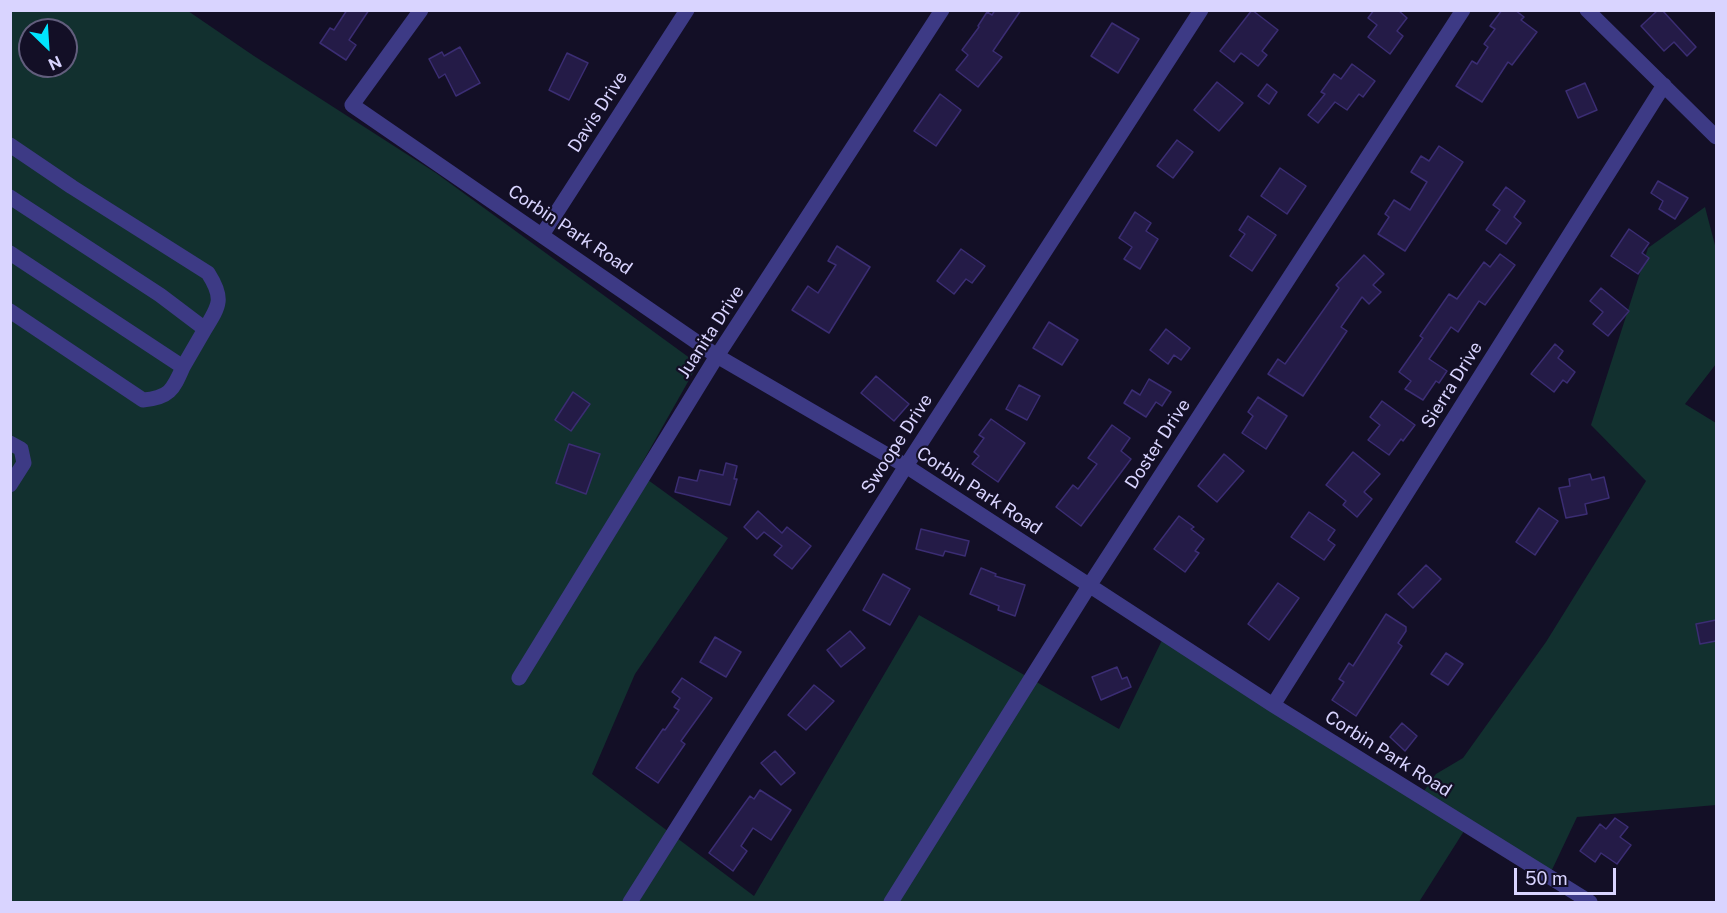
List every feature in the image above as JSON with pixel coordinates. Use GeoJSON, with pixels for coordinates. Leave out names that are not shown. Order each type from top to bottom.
{"type":"FeatureCollection","features":[{"type":"Feature","properties":{"kind":"street","name":"Corbin Park Road"},"geometry":{"type":"LineString","coordinates":[[421,10],[352,105],[717,356],[906,466],[1273,705],[1590,903]]}},
{"type":"Feature","properties":{"kind":"street","name":"Davis Drive"},"geometry":{"type":"LineString","coordinates":[[542,235],[687,10]]}},
{"type":"Feature","properties":{"kind":"street","name":"Juanita Drive"},"geometry":{"type":"LineString","coordinates":[[519,678],[717,356],[942,10]]}},
{"type":"Feature","properties":{"kind":"street","name":"Swoope Drive"},"geometry":{"type":"LineString","coordinates":[[630,902],[906,466],[1201,10]]}},
{"type":"Feature","properties":{"kind":"street","name":"Doster Drive"},"geometry":{"type":"LineString","coordinates":[[891,903],[1089,586],[1463,10]]}},
{"type":"Feature","properties":{"kind":"street"},"geometry":{"type":"LineString","coordinates":[[1587,10],[1716,137]]}},
{"type":"Feature","properties":{"kind":"street","name":"Sierra Drive"},"geometry":{"type":"LineString","coordinates":[[1273,705],[1664,85]]}},
{"type":"Feature","properties":{"kind":"street"},"geometry":{"type":"LineString","coordinates":[[10,146],[208,273],[217,287],[218,308],[183,367],[174,387],[159,398],[142,399],[10,311]]}},
{"type":"Feature","properties":{"kind":"street"},"geometry":{"type":"LineString","coordinates":[[10,197],[160,295],[205,328]]}},
{"type":"Feature","properties":{"kind":"street"},"geometry":{"type":"LineString","coordinates":[[10,253],[183,367]]}},
{"type":"Feature","properties":{"kind":"street"},"geometry":{"type":"LineString","coordinates":[[10,443],[21,449],[24,463],[10,485]]}},
{"type":"Feature","properties":{"kind":"green space"},"geometry":{"type":"Polygon","coordinates":[[[10,11],[188,11],[436,173],[698,364],[637,472],[728,538],[635,674],[592,774],[754,896],[919,615],[1119,729],[1165,634],[1424,791],[1436,774],[1463,758],[1546,642],[1646,481],[1591,425],[1648,248],[1705,207],[1716,249],[1716,364],[1685,404],[1716,423],[1716,805],[1577,817],[1550,874],[1471,820],[1419,902],[11,902],[10,11]]]}},
{"type":"Feature","properties":{"kind":"building"},"geometry":{"type":"Polygon","coordinates":[[[347,10],[369,10],[349,40],[356,45],[346,60],[320,43],[330,28],[334,30],[347,10]]]}},
{"type":"Feature","properties":{"kind":"building"},"geometry":{"type":"Polygon","coordinates":[[[995,10],[1021,10],[993,51],[1002,57],[978,87],[956,70],[968,55],[962,50],[987,12],[992,15],[995,10]]]}},
{"type":"Feature","properties":{"kind":"building"},"geometry":{"type":"Polygon","coordinates":[[[1252,10],[1278,30],[1262,51],[1267,55],[1258,66],[1241,53],[1234,62],[1220,51],[1252,10]]]}},
{"type":"Feature","properties":{"kind":"building"},"geometry":{"type":"Polygon","coordinates":[[[1374,10],[1398,10],[1407,18],[1397,31],[1403,36],[1390,54],[1368,37],[1377,25],[1368,18],[1374,10]]]}},
{"type":"Feature","properties":{"kind":"building"},"geometry":{"type":"Polygon","coordinates":[[[1502,10],[1515,10],[1524,17],[1521,20],[1537,32],[1512,65],[1508,62],[1482,102],[1456,86],[1472,61],[1477,64],[1488,47],[1484,44],[1495,29],[1490,26],[1502,10]]]}},
{"type":"Feature","properties":{"kind":"building"},"geometry":{"type":"Polygon","coordinates":[[[1658,10],[1662,10],[1696,47],[1687,56],[1674,42],[1664,51],[1641,26],[1658,10]]]}},
{"type":"Feature","properties":{"kind":"building"},"geometry":{"type":"Polygon","coordinates":[[[1112,23],[1139,39],[1118,73],[1091,56],[1112,23]]]}},
{"type":"Feature","properties":{"kind":"building"},"geometry":{"type":"Polygon","coordinates":[[[460,47],[480,83],[456,96],[445,74],[439,78],[429,59],[442,52],[444,56],[460,47]]]}},
{"type":"Feature","properties":{"kind":"building"},"geometry":{"type":"Polygon","coordinates":[[[567,53],[588,63],[569,100],[549,90],[567,53]]]}},
{"type":"Feature","properties":{"kind":"building"},"geometry":{"type":"Polygon","coordinates":[[[1352,64],[1375,81],[1363,97],[1359,94],[1347,110],[1335,102],[1318,123],[1308,115],[1325,94],[1321,92],[1334,74],[1341,79],[1352,64]]]}},
{"type":"Feature","properties":{"kind":"building"},"geometry":{"type":"Polygon","coordinates":[[[1217,82],[1243,103],[1219,131],[1194,110],[1217,82]]]}},
{"type":"Feature","properties":{"kind":"building"},"geometry":{"type":"Polygon","coordinates":[[[1585,83],[1597,110],[1578,118],[1566,91],[1585,83]]]}},
{"type":"Feature","properties":{"kind":"building"},"geometry":{"type":"Polygon","coordinates":[[[1267,84],[1277,92],[1269,104],[1258,96],[1267,84]]]}},
{"type":"Feature","properties":{"kind":"building"},"geometry":{"type":"Polygon","coordinates":[[[940,94],[961,110],[936,146],[914,131],[940,94]]]}},
{"type":"Feature","properties":{"kind":"building"},"geometry":{"type":"Polygon","coordinates":[[[1177,140],[1193,152],[1173,178],[1157,166],[1177,140]]]}},
{"type":"Feature","properties":{"kind":"building"},"geometry":{"type":"Polygon","coordinates":[[[1439,146],[1463,162],[1405,251],[1378,234],[1389,217],[1385,214],[1394,200],[1410,210],[1427,182],[1411,172],[1421,156],[1429,161],[1439,146]]]}},
{"type":"Feature","properties":{"kind":"building"},"geometry":{"type":"Polygon","coordinates":[[[1280,168],[1306,186],[1287,214],[1261,196],[1280,168]]]}},
{"type":"Feature","properties":{"kind":"building"},"geometry":{"type":"Polygon","coordinates":[[[1658,181],[1688,198],[1675,219],[1659,209],[1663,201],[1651,193],[1658,181]]]}},
{"type":"Feature","properties":{"kind":"building"},"geometry":{"type":"Polygon","coordinates":[[[1506,187],[1525,201],[1514,217],[1521,223],[1506,244],[1486,230],[1500,210],[1493,205],[1506,187]]]}},
{"type":"Feature","properties":{"kind":"building"},"geometry":{"type":"Polygon","coordinates":[[[1135,212],[1151,223],[1146,231],[1158,239],[1140,269],[1124,259],[1132,247],[1119,238],[1135,212]]]}},
{"type":"Feature","properties":{"kind":"building"},"geometry":{"type":"Polygon","coordinates":[[[1248,216],[1276,235],[1252,271],[1230,256],[1245,234],[1239,230],[1248,216]]]}},
{"type":"Feature","properties":{"kind":"building"},"geometry":{"type":"Polygon","coordinates":[[[1629,229],[1649,243],[1642,253],[1649,258],[1638,274],[1611,256],[1629,229]]]}},
{"type":"Feature","properties":{"kind":"building"},"geometry":{"type":"Polygon","coordinates":[[[837,246],[870,267],[829,333],[792,310],[808,286],[818,293],[836,265],[828,261],[837,246]]]}},
{"type":"Feature","properties":{"kind":"building"},"geometry":{"type":"Polygon","coordinates":[[[961,249],[985,266],[972,283],[966,279],[954,294],[937,281],[961,249]]]}},
{"type":"Feature","properties":{"kind":"building"},"geometry":{"type":"Polygon","coordinates":[[[1500,254],[1515,265],[1485,305],[1479,301],[1458,332],[1451,327],[1429,359],[1447,371],[1439,383],[1436,381],[1423,400],[1405,389],[1411,381],[1399,372],[1423,338],[1420,336],[1449,294],[1457,299],[1484,262],[1490,267],[1500,254]]]}},
{"type":"Feature","properties":{"kind":"building"},"geometry":{"type":"Polygon","coordinates":[[[1364,255],[1384,274],[1373,285],[1381,292],[1369,304],[1362,297],[1341,327],[1347,331],[1303,396],[1268,374],[1278,359],[1285,364],[1339,288],[1336,285],[1364,255]]]}},
{"type":"Feature","properties":{"kind":"building"},"geometry":{"type":"Polygon","coordinates":[[[1601,288],[1629,311],[1608,336],[1593,324],[1603,312],[1590,301],[1601,288]]]}},
{"type":"Feature","properties":{"kind":"building"},"geometry":{"type":"Polygon","coordinates":[[[1049,322],[1078,340],[1062,365],[1033,348],[1049,322]]]}},
{"type":"Feature","properties":{"kind":"building"},"geometry":{"type":"Polygon","coordinates":[[[1166,329],[1190,348],[1181,360],[1174,355],[1168,364],[1150,350],[1166,329]]]}},
{"type":"Feature","properties":{"kind":"building"},"geometry":{"type":"Polygon","coordinates":[[[1555,344],[1563,351],[1558,358],[1575,372],[1567,383],[1563,380],[1554,392],[1531,374],[1555,344]]]}},
{"type":"Feature","properties":{"kind":"building"},"geometry":{"type":"Polygon","coordinates":[[[876,376],[909,404],[894,421],[861,393],[876,376]]]}},
{"type":"Feature","properties":{"kind":"building"},"geometry":{"type":"Polygon","coordinates":[[[1149,379],[1171,392],[1162,406],[1156,402],[1146,417],[1124,403],[1132,390],[1140,395],[1149,379]]]}},
{"type":"Feature","properties":{"kind":"building"},"geometry":{"type":"Polygon","coordinates":[[[1019,385],[1040,396],[1027,420],[1006,409],[1019,385]]]}},
{"type":"Feature","properties":{"kind":"building"},"geometry":{"type":"Polygon","coordinates":[[[573,392],[590,404],[571,431],[555,420],[573,392]]]}},
{"type":"Feature","properties":{"kind":"building"},"geometry":{"type":"Polygon","coordinates":[[[1258,397],[1287,416],[1266,449],[1242,433],[1253,416],[1248,412],[1258,397]]]}},
{"type":"Feature","properties":{"kind":"building"},"geometry":{"type":"Polygon","coordinates":[[[1382,401],[1415,425],[1389,455],[1368,440],[1380,425],[1370,417],[1382,401]]]}},
{"type":"Feature","properties":{"kind":"building"},"geometry":{"type":"Polygon","coordinates":[[[991,419],[1025,443],[998,482],[972,464],[979,456],[974,452],[984,438],[979,435],[991,419]]]}},
{"type":"Feature","properties":{"kind":"building"},"geometry":{"type":"Polygon","coordinates":[[[1112,425],[1130,438],[1121,451],[1131,459],[1081,526],[1056,507],[1073,485],[1078,489],[1097,464],[1088,458],[1112,425]]]}},
{"type":"Feature","properties":{"kind":"building"},"geometry":{"type":"Polygon","coordinates":[[[569,444],[600,454],[586,494],[556,483],[569,444]]]}},
{"type":"Feature","properties":{"kind":"building"},"geometry":{"type":"Polygon","coordinates":[[[1353,452],[1380,474],[1364,492],[1372,499],[1357,517],[1343,505],[1346,501],[1326,485],[1353,452]]]}},
{"type":"Feature","properties":{"kind":"building"},"geometry":{"type":"Polygon","coordinates":[[[1224,454],[1244,471],[1217,502],[1198,486],[1224,454]]]}},
{"type":"Feature","properties":{"kind":"building"},"geometry":{"type":"Polygon","coordinates":[[[726,463],[737,466],[734,479],[737,479],[730,505],[675,492],[679,477],[697,481],[700,470],[723,475],[726,463]]]}},
{"type":"Feature","properties":{"kind":"building"},"geometry":{"type":"Polygon","coordinates":[[[1590,474],[1592,480],[1604,477],[1609,498],[1585,504],[1587,514],[1566,518],[1559,488],[1570,486],[1569,479],[1590,474]]]}},
{"type":"Feature","properties":{"kind":"building"},"geometry":{"type":"Polygon","coordinates":[[[1539,508],[1558,521],[1535,555],[1516,542],[1539,508]]]}},
{"type":"Feature","properties":{"kind":"building"},"geometry":{"type":"Polygon","coordinates":[[[758,511],[782,533],[787,527],[811,546],[792,569],[774,555],[782,546],[764,532],[757,539],[744,527],[758,511]]]}},
{"type":"Feature","properties":{"kind":"building"},"geometry":{"type":"Polygon","coordinates":[[[1309,512],[1335,530],[1328,540],[1335,545],[1324,560],[1291,537],[1309,512]]]}},
{"type":"Feature","properties":{"kind":"building"},"geometry":{"type":"Polygon","coordinates":[[[1179,516],[1194,527],[1191,529],[1204,539],[1195,551],[1199,553],[1185,572],[1154,549],[1179,516]]]}},
{"type":"Feature","properties":{"kind":"building"},"geometry":{"type":"Polygon","coordinates":[[[921,529],[969,541],[965,556],[945,551],[943,556],[916,549],[921,529]]]}},
{"type":"Feature","properties":{"kind":"building"},"geometry":{"type":"Polygon","coordinates":[[[1426,565],[1441,579],[1413,608],[1398,594],[1426,565]]]}},
{"type":"Feature","properties":{"kind":"building"},"geometry":{"type":"Polygon","coordinates":[[[981,568],[996,574],[995,576],[1025,585],[1015,616],[998,610],[999,606],[970,594],[981,568]]]}},
{"type":"Feature","properties":{"kind":"building"},"geometry":{"type":"Polygon","coordinates":[[[883,574],[910,589],[890,625],[863,610],[883,574]]]}},
{"type":"Feature","properties":{"kind":"building"},"geometry":{"type":"Polygon","coordinates":[[[1278,583],[1299,598],[1269,640],[1248,624],[1278,583]]]}},
{"type":"Feature","properties":{"kind":"building"},"geometry":{"type":"Polygon","coordinates":[[[1386,614],[1406,627],[1398,643],[1402,646],[1356,716],[1332,700],[1344,682],[1339,679],[1349,663],[1353,666],[1386,614]]]}},
{"type":"Feature","properties":{"kind":"building"},"geometry":{"type":"Polygon","coordinates":[[[1716,620],[1716,641],[1700,644],[1696,624],[1716,620]]]}},
{"type":"Feature","properties":{"kind":"building"},"geometry":{"type":"Polygon","coordinates":[[[850,631],[865,648],[841,667],[827,650],[850,631]]]}},
{"type":"Feature","properties":{"kind":"building"},"geometry":{"type":"Polygon","coordinates":[[[715,637],[741,652],[726,677],[700,662],[715,637]]]}},
{"type":"Feature","properties":{"kind":"building"},"geometry":{"type":"Polygon","coordinates":[[[1446,653],[1463,664],[1448,685],[1431,674],[1446,653]]]}},
{"type":"Feature","properties":{"kind":"building"},"geometry":{"type":"Polygon","coordinates":[[[1117,667],[1122,679],[1127,677],[1131,687],[1101,700],[1092,677],[1117,667]]]}},
{"type":"Feature","properties":{"kind":"building"},"geometry":{"type":"Polygon","coordinates":[[[682,678],[712,698],[681,741],[685,744],[658,783],[636,768],[679,710],[674,707],[680,698],[672,692],[682,678]]]}},
{"type":"Feature","properties":{"kind":"building"},"geometry":{"type":"Polygon","coordinates":[[[814,685],[834,701],[806,730],[788,715],[814,685]]]}},
{"type":"Feature","properties":{"kind":"building"},"geometry":{"type":"Polygon","coordinates":[[[1402,723],[1417,736],[1405,751],[1390,737],[1402,723]]]}},
{"type":"Feature","properties":{"kind":"building"},"geometry":{"type":"Polygon","coordinates":[[[775,751],[795,773],[781,785],[761,763],[775,751]]]}},
{"type":"Feature","properties":{"kind":"building"},"geometry":{"type":"Polygon","coordinates":[[[760,790],[791,810],[771,840],[753,828],[741,846],[747,851],[733,871],[709,853],[750,796],[754,799],[760,790]]]}},
{"type":"Feature","properties":{"kind":"building"},"geometry":{"type":"Polygon","coordinates":[[[1615,818],[1628,827],[1620,837],[1631,845],[1617,864],[1601,853],[1595,862],[1580,851],[1600,824],[1606,829],[1615,818]]]}}]}
